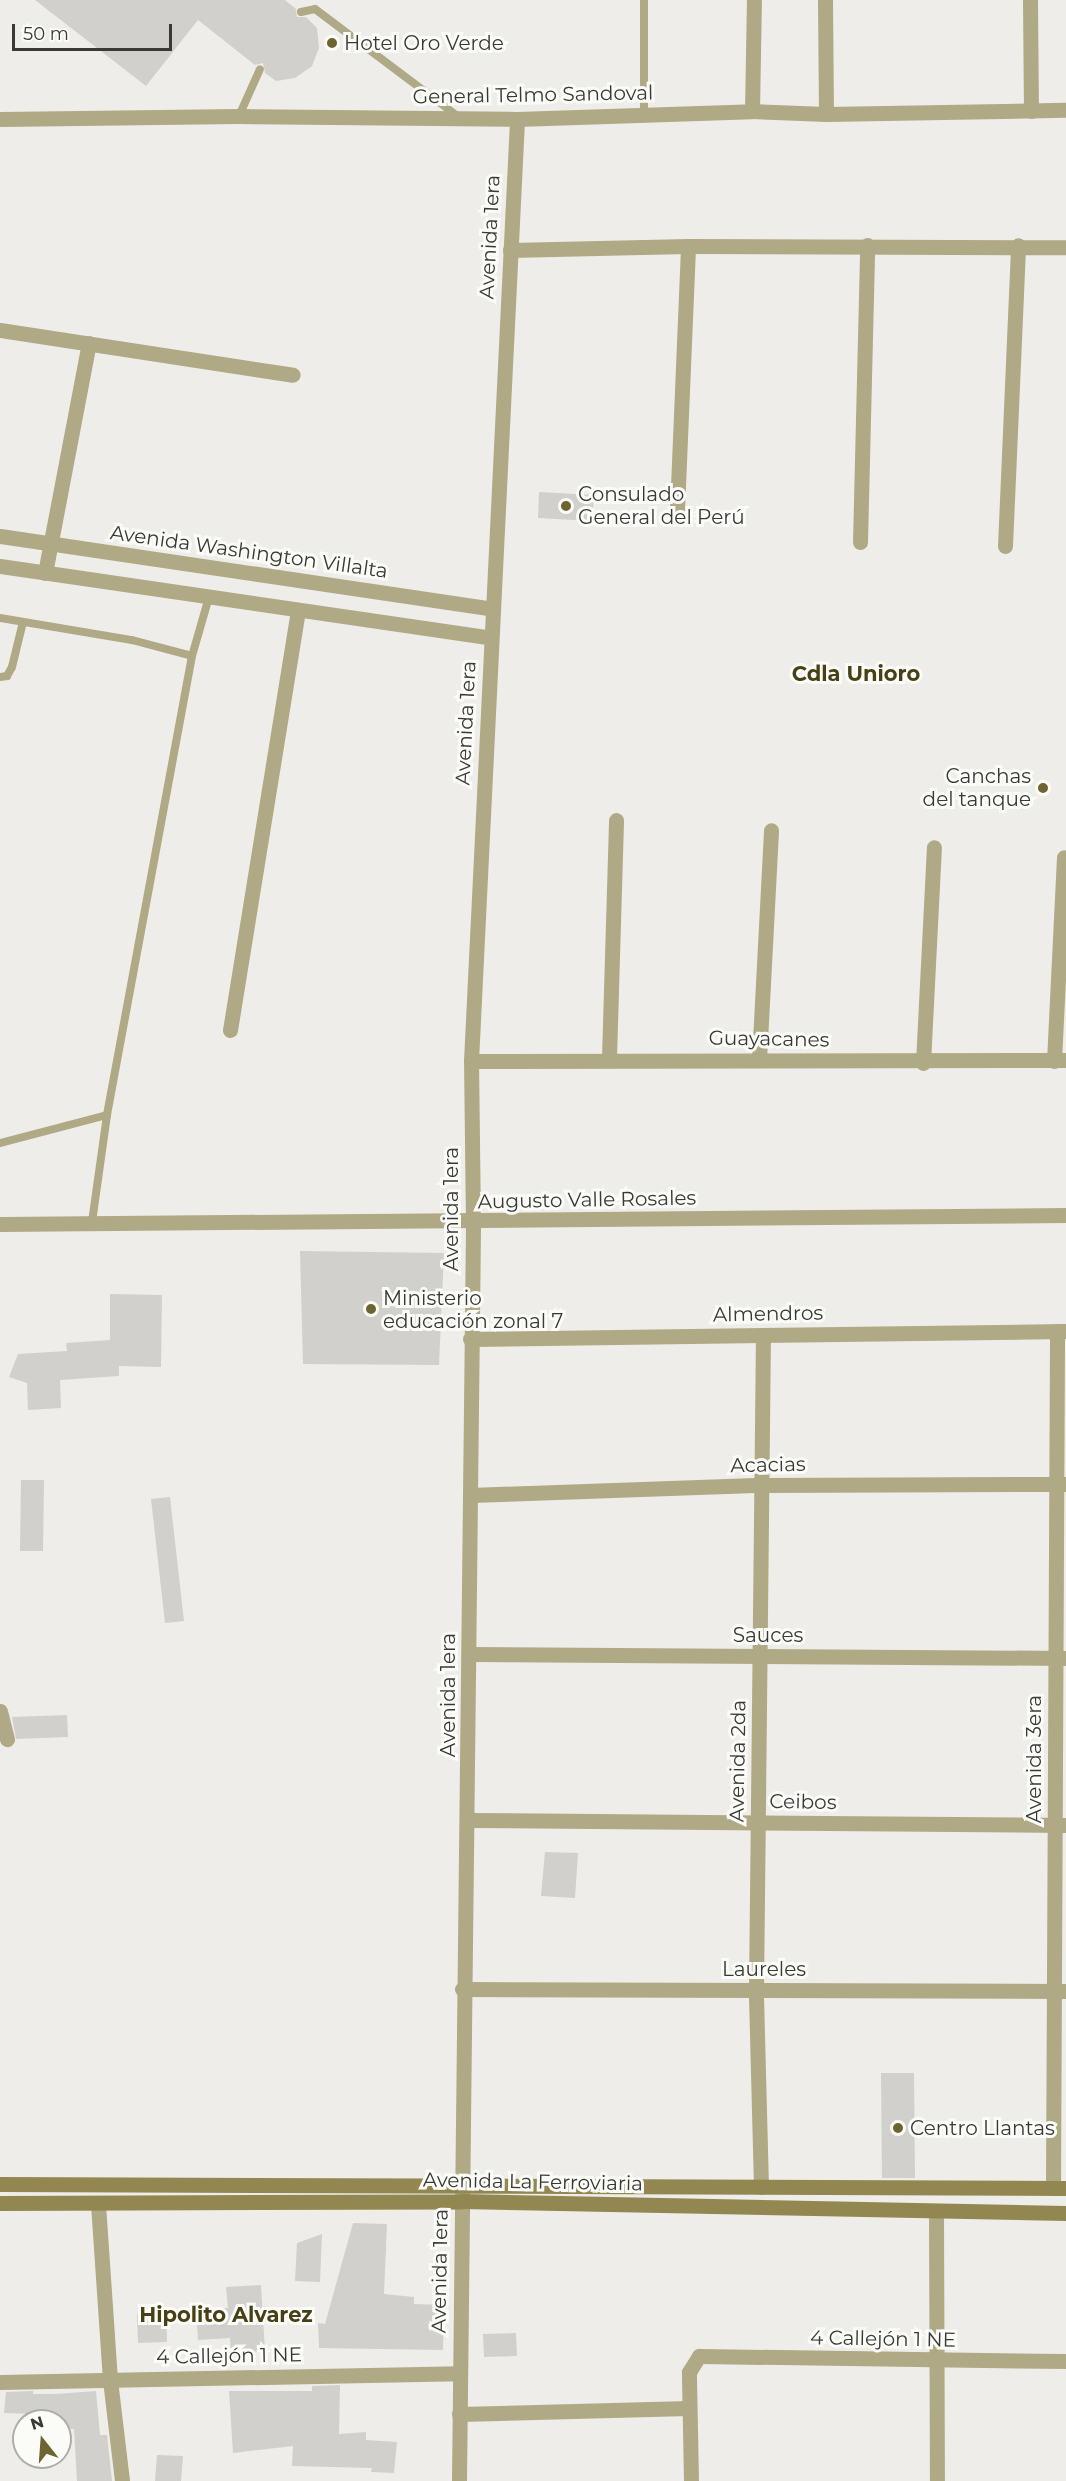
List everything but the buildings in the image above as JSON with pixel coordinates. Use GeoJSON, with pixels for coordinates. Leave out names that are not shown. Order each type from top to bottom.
{"type":"FeatureCollection","features":[{"type":"Feature","properties":{"kind":"main road","name":"Avenida La Ferroviaria"},"geometry":{"type":"LineString","coordinates":[[0,2184],[1060,2188]]}},
{"type":"Feature","properties":{"kind":"main road","name":"Avenida La Ferroviaria"},"geometry":{"type":"LineString","coordinates":[[0,2203],[461,2201],[1066,2213]]}},
{"type":"Feature","properties":{"kind":"street"},"geometry":{"type":"LineString","coordinates":[[752,111],[754,0]]}},
{"type":"Feature","properties":{"kind":"street"},"geometry":{"type":"LineString","coordinates":[[825,0],[826,114]]}},
{"type":"Feature","properties":{"kind":"street"},"geometry":{"type":"LineString","coordinates":[[1030,0],[1031,111]]}},
{"type":"Feature","properties":{"kind":"street","name":"General Telmo Sandoval"},"geometry":{"type":"LineString","coordinates":[[0,119],[240,116],[517,119],[752,111],[826,114],[1066,110]]}},
{"type":"Feature","properties":{"kind":"street","name":"Avenida 1era"},"geometry":{"type":"LineString","coordinates":[[459,2481],[462,1989],[467,1820],[470,1339],[473,1223],[471,1061],[517,119]]}},
{"type":"Feature","properties":{"kind":"street"},"geometry":{"type":"LineString","coordinates":[[510,250],[867,245],[1066,247]]}},
{"type":"Feature","properties":{"kind":"street"},"geometry":{"type":"LineString","coordinates":[[860,542],[867,245]]}},
{"type":"Feature","properties":{"kind":"street"},"geometry":{"type":"LineString","coordinates":[[1005,546],[1018,245]]}},
{"type":"Feature","properties":{"kind":"street"},"geometry":{"type":"LineString","coordinates":[[677,510],[688,246]]}},
{"type":"Feature","properties":{"kind":"street"},"geometry":{"type":"LineString","coordinates":[[0,330],[293,375]]}},
{"type":"Feature","properties":{"kind":"street"},"geometry":{"type":"LineString","coordinates":[[45,573],[89,343]]}},
{"type":"Feature","properties":{"kind":"street","name":"Avenida Washington Villalta"},"geometry":{"type":"LineString","coordinates":[[0,536],[492,609]]}},
{"type":"Feature","properties":{"kind":"street"},"geometry":{"type":"LineString","coordinates":[[0,566],[490,638]]}},
{"type":"Feature","properties":{"kind":"street"},"geometry":{"type":"LineString","coordinates":[[230,1030],[298,610]]}},
{"type":"Feature","properties":{"kind":"street"},"geometry":{"type":"LineString","coordinates":[[609,1058],[616,820]]}},
{"type":"Feature","properties":{"kind":"street"},"geometry":{"type":"LineString","coordinates":[[759,1060],[771,830]]}},
{"type":"Feature","properties":{"kind":"street"},"geometry":{"type":"LineString","coordinates":[[923,1063],[934,847]]}},
{"type":"Feature","properties":{"kind":"street"},"geometry":{"type":"LineString","coordinates":[[1060,1060],[1064,857]]}},
{"type":"Feature","properties":{"kind":"street","name":"Guayacanes"},"geometry":{"type":"LineString","coordinates":[[471,1061],[609,1058],[923,1063],[1060,1060]]}},
{"type":"Feature","properties":{"kind":"street","name":"Augusto Valle Rosales"},"geometry":{"type":"LineString","coordinates":[[0,1224],[92,1222],[473,1223],[1066,1215]]}},
{"type":"Feature","properties":{"kind":"street","name":"Almendros"},"geometry":{"type":"LineString","coordinates":[[470,1339],[1062,1331]]}},
{"type":"Feature","properties":{"kind":"street","name":"Avenida 3era"},"geometry":{"type":"LineString","coordinates":[[1060,2188],[1062,1331]]}},
{"type":"Feature","properties":{"kind":"street","name":"Avenida 2da"},"geometry":{"type":"LineString","coordinates":[[761,2187],[756,1990],[763,1335]]}},
{"type":"Feature","properties":{"kind":"street","name":"Acacias"},"geometry":{"type":"LineString","coordinates":[[470,1495],[762,1485],[1061,1484]]}},
{"type":"Feature","properties":{"kind":"street","name":"Sauces"},"geometry":{"type":"LineString","coordinates":[[469,1654],[1061,1658]]}},
{"type":"Feature","properties":{"kind":"street"},"geometry":{"type":"LineString","coordinates":[[0,1711],[7,1739]]}},
{"type":"Feature","properties":{"kind":"street","name":"Ceibos"},"geometry":{"type":"LineString","coordinates":[[467,1820],[1060,1825]]}},
{"type":"Feature","properties":{"kind":"street","name":"Laureles"},"geometry":{"type":"LineString","coordinates":[[462,1989],[1060,1991]]}},
{"type":"Feature","properties":{"kind":"street"},"geometry":{"type":"LineString","coordinates":[[98,2204],[110,2380],[122,2481]]}},
{"type":"Feature","properties":{"kind":"street"},"geometry":{"type":"LineString","coordinates":[[936,2211],[937,2481]]}},
{"type":"Feature","properties":{"kind":"street","name":"4 Callejón 1 NE"},"geometry":{"type":"LineString","coordinates":[[689,2408],[689,2372],[699,2356],[1066,2361]]}},
{"type":"Feature","properties":{"kind":"street","name":"4 Callejón 1 NE"},"geometry":{"type":"LineString","coordinates":[[0,2382],[459,2373]]}},
{"type":"Feature","properties":{"kind":"street"},"geometry":{"type":"LineString","coordinates":[[459,2415],[689,2408],[691,2481]]}},
{"type":"Feature","properties":{"kind":"lane"},"geometry":{"type":"LineString","coordinates":[[644,0],[644,115]]}},
{"type":"Feature","properties":{"kind":"lane"},"geometry":{"type":"LineString","coordinates":[[301,12],[315,9],[460,118]]}},
{"type":"Feature","properties":{"kind":"lane"},"geometry":{"type":"LineString","coordinates":[[240,116],[260,69]]}},
{"type":"Feature","properties":{"kind":"lane"},"geometry":{"type":"LineString","coordinates":[[92,1222],[106,1115],[192,656],[209,597]]}},
{"type":"Feature","properties":{"kind":"lane"},"geometry":{"type":"LineString","coordinates":[[0,618],[143,642],[192,656]]}},
{"type":"Feature","properties":{"kind":"lane"},"geometry":{"type":"LineString","coordinates":[[0,677],[7,676],[12,667],[23,622]]}},
{"type":"Feature","properties":{"kind":"lane"},"geometry":{"type":"LineString","coordinates":[[0,1143],[106,1115]]}},
{"type":"Feature","properties":{"kind":"place","name":"Hotel Oro Verde"},"geometry":{"type":"Point","coordinates":[332,43]}},
{"type":"Feature","properties":{"kind":"place","name":"Consulado General del Perú"},"geometry":{"type":"Point","coordinates":[566,506]}},
{"type":"Feature","properties":{"kind":"place","name":"Canchas del tanque"},"geometry":{"type":"Point","coordinates":[1043,788]}},
{"type":"Feature","properties":{"kind":"place","name":"Ministerio educación zonal 7"},"geometry":{"type":"Point","coordinates":[371,1309]}},
{"type":"Feature","properties":{"kind":"place","name":"Centro Llantas"},"geometry":{"type":"Point","coordinates":[898,2128]}},
{"type":"Feature","properties":{"kind":"district","name":"Cdla Unioro"},"geometry":{"type":"Point","coordinates":[856,674]}},
{"type":"Feature","properties":{"kind":"district","name":"Hipolito Alvarez"},"geometry":{"type":"Point","coordinates":[226,2315]}}]}
